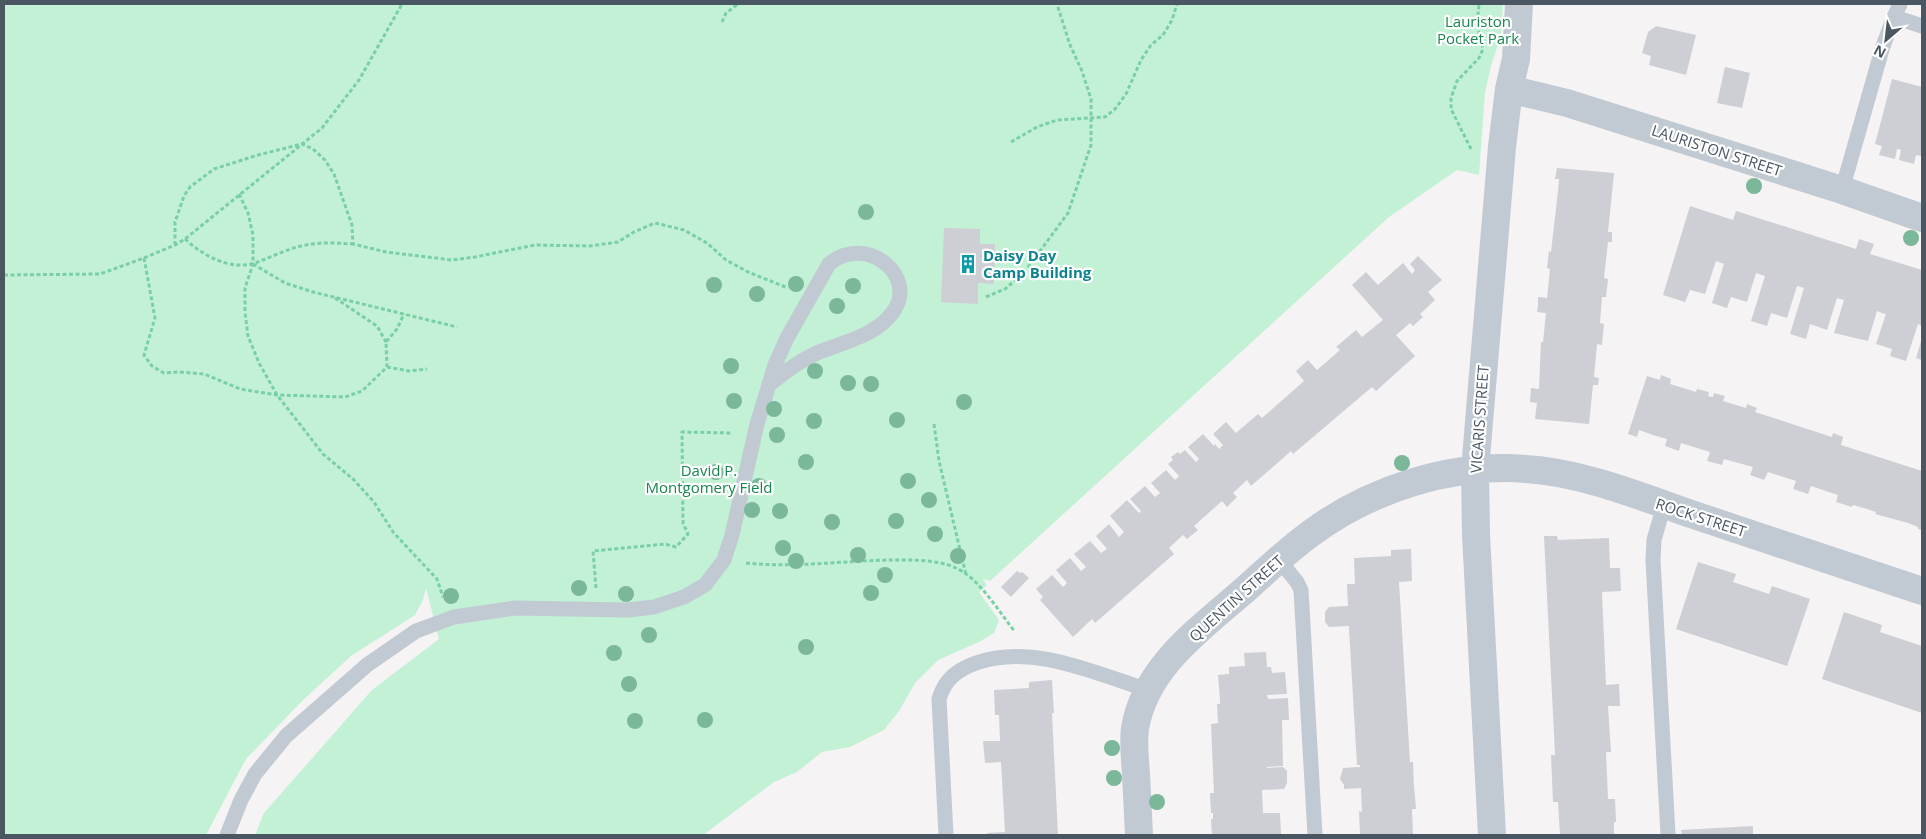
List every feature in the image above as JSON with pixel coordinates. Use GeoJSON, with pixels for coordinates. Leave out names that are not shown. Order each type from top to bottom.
{"type":"FeatureCollection","features":[{"type":"Feature","properties":{"kind":"street","name":"VICARIS STREET"},"geometry":{"type":"LineString","coordinates":[[1492,835],[1476,535],[1475,470],[1502,147],[1516,58],[1519,4]]}},
{"type":"Feature","properties":{"kind":"street","name":"LAURISTON STREET"},"geometry":{"type":"LineString","coordinates":[[1510,89],[1567,103],[1842,190],[1922,218]]}},
{"type":"Feature","properties":{"kind":"street","name":"ROCK STREET"},"geometry":{"type":"LineString","coordinates":[[1475,470],[1526,468],[1582,479],[1922,591]]}},
{"type":"Feature","properties":{"kind":"street","name":"QUENTIN STREET"},"geometry":{"type":"LineString","coordinates":[[1139,835],[1135,730],[1140,709],[1148,690],[1172,655],[1310,534],[1343,512],[1379,495],[1418,482],[1475,470]]}},
{"type":"Feature","properties":{"kind":"lane"},"geometry":{"type":"LineString","coordinates":[[1842,190],[1883,46],[1897,10],[1922,26]]}},
{"type":"Feature","properties":{"kind":"lane"},"geometry":{"type":"LineString","coordinates":[[226,835],[255,774],[286,736],[367,665],[416,631],[450,618],[515,608],[627,610],[654,607],[684,597],[705,586],[724,560],[732,536],[757,424],[770,384],[787,338],[809,297],[829,264],[837,257],[858,252],[877,258],[894,272],[901,289],[900,296],[895,310],[876,329],[796,363],[770,384]]}},
{"type":"Feature","properties":{"kind":"lane"},"geometry":{"type":"LineString","coordinates":[[1664,505],[1654,540],[1653,560],[1668,835]]}},
{"type":"Feature","properties":{"kind":"lane"},"geometry":{"type":"LineString","coordinates":[[1280,560],[1298,582],[1302,590],[1315,835]]}},
{"type":"Feature","properties":{"kind":"lane"},"geometry":{"type":"LineString","coordinates":[[946,835],[939,699],[943,687],[950,677],[965,667],[985,660],[1012,656],[1028,657],[1054,660],[1148,690]]}},
{"type":"Feature","properties":{"kind":"path"},"geometry":{"type":"LineString","coordinates":[[4,275],[100,274],[144,258],[185,239],[322,128],[359,80],[402,4]]}},
{"type":"Feature","properties":{"kind":"path"},"geometry":{"type":"LineString","coordinates":[[722,22],[726,13],[738,4]]}},
{"type":"Feature","properties":{"kind":"path"},"geometry":{"type":"LineString","coordinates":[[986,297],[1004,289],[1029,266],[1068,213],[1091,145],[1091,99],[1082,71],[1070,45],[1057,4]]}},
{"type":"Feature","properties":{"kind":"path"},"geometry":{"type":"LineString","coordinates":[[1011,142],[1037,127],[1057,120],[1105,117],[1115,109],[1126,94],[1151,45],[1163,35],[1172,20],[1177,4]]}},
{"type":"Feature","properties":{"kind":"path"},"geometry":{"type":"LineString","coordinates":[[1472,154],[1470,145],[1451,109],[1451,98],[1458,81],[1479,58],[1483,49],[1477,25],[1479,4]]}},
{"type":"Feature","properties":{"kind":"path"},"geometry":{"type":"LineString","coordinates":[[174,245],[175,222],[184,196],[190,187],[214,170],[258,155],[302,144],[313,149],[325,160],[334,174],[352,225],[353,244]]}},
{"type":"Feature","properties":{"kind":"path"},"geometry":{"type":"LineString","coordinates":[[239,194],[248,214],[253,234],[253,264],[245,288],[248,336],[259,364],[277,395],[323,454],[353,479],[374,502],[393,532],[437,579],[450,618]]}},
{"type":"Feature","properties":{"kind":"path"},"geometry":{"type":"LineString","coordinates":[[185,239],[198,251],[220,261],[234,264],[253,264],[307,244],[353,244],[386,252],[452,260],[475,258],[535,245],[590,246],[618,242],[634,232],[655,223],[684,230],[707,243],[733,264],[809,297]]}},
{"type":"Feature","properties":{"kind":"path"},"geometry":{"type":"LineString","coordinates":[[144,258],[154,318],[144,355],[152,366],[164,373],[204,374],[240,389],[277,395],[345,397],[362,390],[387,367],[386,342],[377,326],[332,296]]}},
{"type":"Feature","properties":{"kind":"path"},"geometry":{"type":"LineString","coordinates":[[253,264],[284,283],[457,327]]}},
{"type":"Feature","properties":{"kind":"path"},"geometry":{"type":"LineString","coordinates":[[386,342],[397,330],[404,314]]}},
{"type":"Feature","properties":{"kind":"path"},"geometry":{"type":"LineString","coordinates":[[387,367],[409,371],[427,369]]}},
{"type":"Feature","properties":{"kind":"path"},"geometry":{"type":"LineString","coordinates":[[934,424],[939,461],[966,575]]}},
{"type":"Feature","properties":{"kind":"path"},"geometry":{"type":"LineString","coordinates":[[595,571],[593,551],[664,544],[676,548],[688,534],[683,523],[682,432],[704,432]]}},
{"type":"Feature","properties":{"kind":"path"},"geometry":{"type":"LineString","coordinates":[[724,560],[776,566],[841,561],[902,560],[939,562],[957,568],[977,584],[1023,643],[1028,657]]}},
{"type":"Feature","properties":{"kind":"green space"},"geometry":{"type":"Polygon","coordinates":[[[4,4],[1503,4],[1501,35],[1485,92],[1479,175],[1457,170],[1389,217],[990,581],[983,579],[987,585],[979,592],[999,620],[994,633],[979,642],[938,660],[915,683],[899,711],[884,730],[850,747],[822,752],[797,772],[774,782],[703,835],[255,835],[264,813],[372,690],[439,639],[426,588],[423,600],[415,615],[351,656],[302,701],[246,759],[206,835],[4,835],[4,4]]]}},
{"type":"Feature","properties":{"kind":"building"},"geometry":{"type":"Polygon","coordinates":[[[1656,26],[1696,35],[1686,75],[1649,65],[1651,56],[1642,53],[1648,32],[1656,26]]]}},
{"type":"Feature","properties":{"kind":"building"},"geometry":{"type":"Polygon","coordinates":[[[1725,67],[1750,73],[1742,108],[1717,103],[1725,67]]]}},
{"type":"Feature","properties":{"kind":"building"},"geometry":{"type":"Polygon","coordinates":[[[1892,79],[1922,87],[1922,156],[1916,155],[1914,164],[1899,160],[1901,150],[1897,149],[1895,159],[1879,155],[1882,146],[1875,144],[1892,79]]]}},
{"type":"Feature","properties":{"kind":"building"},"geometry":{"type":"Polygon","coordinates":[[[1557,168],[1614,173],[1608,232],[1612,232],[1612,242],[1608,242],[1604,278],[1608,279],[1606,297],[1602,297],[1600,323],[1604,324],[1602,345],[1597,344],[1594,377],[1599,378],[1598,385],[1593,385],[1589,424],[1535,419],[1537,403],[1530,402],[1531,388],[1539,389],[1541,342],[1543,342],[1546,313],[1537,312],[1538,297],[1547,298],[1550,269],[1547,268],[1549,251],[1551,252],[1559,179],[1555,179],[1557,168]]]}},
{"type":"Feature","properties":{"kind":"building"},"geometry":{"type":"Polygon","coordinates":[[[1690,206],[1733,220],[1736,211],[1856,249],[1859,239],[1874,244],[1870,254],[1922,270],[1922,326],[1918,324],[1906,361],[1890,356],[1892,349],[1876,344],[1886,314],[1877,311],[1868,341],[1834,333],[1844,300],[1837,298],[1827,330],[1810,324],[1806,339],[1790,334],[1804,288],[1801,287],[1797,286],[1787,318],[1771,313],[1767,326],[1751,321],[1765,276],[1756,273],[1747,302],[1731,297],[1727,308],[1712,303],[1724,264],[1716,261],[1705,294],[1690,290],[1685,302],[1663,295],[1690,206]]]}},
{"type":"Feature","properties":{"kind":"building","name":"Daisy Day Camp Building"},"geometry":{"type":"Polygon","coordinates":[[[944,228],[980,229],[980,244],[995,244],[994,284],[978,283],[978,304],[941,302],[944,228]]]}},
{"type":"Feature","properties":{"kind":"building"},"geometry":{"type":"Polygon","coordinates":[[[1418,256],[1442,280],[1428,292],[1435,300],[1420,314],[1423,317],[1413,326],[1410,323],[1396,335],[1415,356],[1376,391],[1372,387],[1293,454],[1291,451],[1251,486],[1247,480],[1233,493],[1237,497],[1227,507],[1222,501],[1194,526],[1198,530],[1187,539],[1183,535],[1169,548],[1174,554],[1095,623],[1092,619],[1073,637],[1040,600],[1043,597],[1036,589],[1052,575],[1063,587],[1067,583],[1056,570],[1070,558],[1081,571],[1086,567],[1074,554],[1090,541],[1101,553],[1107,549],[1096,536],[1109,524],[1119,537],[1124,532],[1110,516],[1127,500],[1139,513],[1141,511],[1130,499],[1145,486],[1155,497],[1160,493],[1151,483],[1166,470],[1175,480],[1179,476],[1168,464],[1173,460],[1171,457],[1185,450],[1196,462],[1199,459],[1188,447],[1203,434],[1219,449],[1223,445],[1213,434],[1226,422],[1236,433],[1258,414],[1262,418],[1304,381],[1296,371],[1308,360],[1317,370],[1340,350],[1336,347],[1356,330],[1362,337],[1383,320],[1352,285],[1366,272],[1378,285],[1403,263],[1412,274],[1415,270],[1410,264],[1418,256]]]}},
{"type":"Feature","properties":{"kind":"building"},"geometry":{"type":"Polygon","coordinates":[[[1922,338],[1922,360],[1916,358],[1922,338]]]}},
{"type":"Feature","properties":{"kind":"building"},"geometry":{"type":"Polygon","coordinates":[[[1661,375],[1671,379],[1670,384],[1696,392],[1697,389],[1709,392],[1708,396],[1713,397],[1714,393],[1725,396],[1723,401],[1746,408],[1747,404],[1757,408],[1755,412],[1832,437],[1833,433],[1843,437],[1841,445],[1922,471],[1922,530],[1908,523],[1875,514],[1876,512],[1867,509],[1836,502],[1838,495],[1811,486],[1808,494],[1793,489],[1796,481],[1768,472],[1764,480],[1750,475],[1753,467],[1724,459],[1722,465],[1707,461],[1710,452],[1681,443],[1679,451],[1665,446],[1667,439],[1639,430],[1637,437],[1628,434],[1647,376],[1660,380],[1661,375]]]}},
{"type":"Feature","properties":{"kind":"building"},"geometry":{"type":"Polygon","coordinates":[[[1544,536],[1557,536],[1558,540],[1609,538],[1610,568],[1620,568],[1621,591],[1602,592],[1606,685],[1619,684],[1620,706],[1608,706],[1611,752],[1606,752],[1608,799],[1615,799],[1616,822],[1614,822],[1614,835],[1560,835],[1558,802],[1553,802],[1551,755],[1555,755],[1544,536]]]}},
{"type":"Feature","properties":{"kind":"building"},"geometry":{"type":"Polygon","coordinates":[[[1411,549],[1412,581],[1399,582],[1410,762],[1413,762],[1416,809],[1412,809],[1413,835],[1360,835],[1359,811],[1362,812],[1361,788],[1344,789],[1340,779],[1343,768],[1360,767],[1360,765],[1357,765],[1349,626],[1329,627],[1325,622],[1325,612],[1329,607],[1348,606],[1347,584],[1355,584],[1354,558],[1391,556],[1391,550],[1411,549]]]}},
{"type":"Feature","properties":{"kind":"building"},"geometry":{"type":"Polygon","coordinates":[[[1698,562],[1736,574],[1733,582],[1769,594],[1772,586],[1810,599],[1787,666],[1676,629],[1698,562]]]}},
{"type":"Feature","properties":{"kind":"building"},"geometry":{"type":"Polygon","coordinates":[[[1017,571],[1022,572],[1029,578],[1011,597],[1001,587],[1017,571]]]}},
{"type":"Feature","properties":{"kind":"building"},"geometry":{"type":"Polygon","coordinates":[[[1844,612],[1882,625],[1880,632],[1922,646],[1922,713],[1822,679],[1844,612]]]}},
{"type":"Feature","properties":{"kind":"building"},"geometry":{"type":"Polygon","coordinates":[[[1266,652],[1267,667],[1271,667],[1272,673],[1285,672],[1287,694],[1267,695],[1268,699],[1288,698],[1289,720],[1282,720],[1283,766],[1267,767],[1283,767],[1287,771],[1287,783],[1284,789],[1262,790],[1263,813],[1280,813],[1281,835],[1212,835],[1211,819],[1213,819],[1213,813],[1211,813],[1210,793],[1214,793],[1211,724],[1218,723],[1217,704],[1220,704],[1220,700],[1218,675],[1229,674],[1229,667],[1245,666],[1244,653],[1266,652]]]}},
{"type":"Feature","properties":{"kind":"building"},"geometry":{"type":"Polygon","coordinates":[[[1052,680],[1058,835],[988,835],[987,833],[1005,832],[1001,762],[985,763],[983,741],[1000,741],[999,715],[995,715],[994,690],[1029,688],[1029,682],[1052,680]]]}},
{"type":"Feature","properties":{"kind":"building"},"geometry":{"type":"Polygon","coordinates":[[[1753,826],[1753,835],[1682,835],[1681,830],[1753,826]]]}},
{"type":"Feature","properties":{"kind":"place","name":"Daisy Day Camp Building"},"geometry":{"type":"Point","coordinates":[968,264]}},
{"type":"Feature","properties":{"kind":"park label","name":"Lauriston Pocket Park"},"geometry":{"type":"Point","coordinates":[1478,30]}},
{"type":"Feature","properties":{"kind":"park label","name":"David P. Montgomery Field"},"geometry":{"type":"Point","coordinates":[709,478]}}]}
